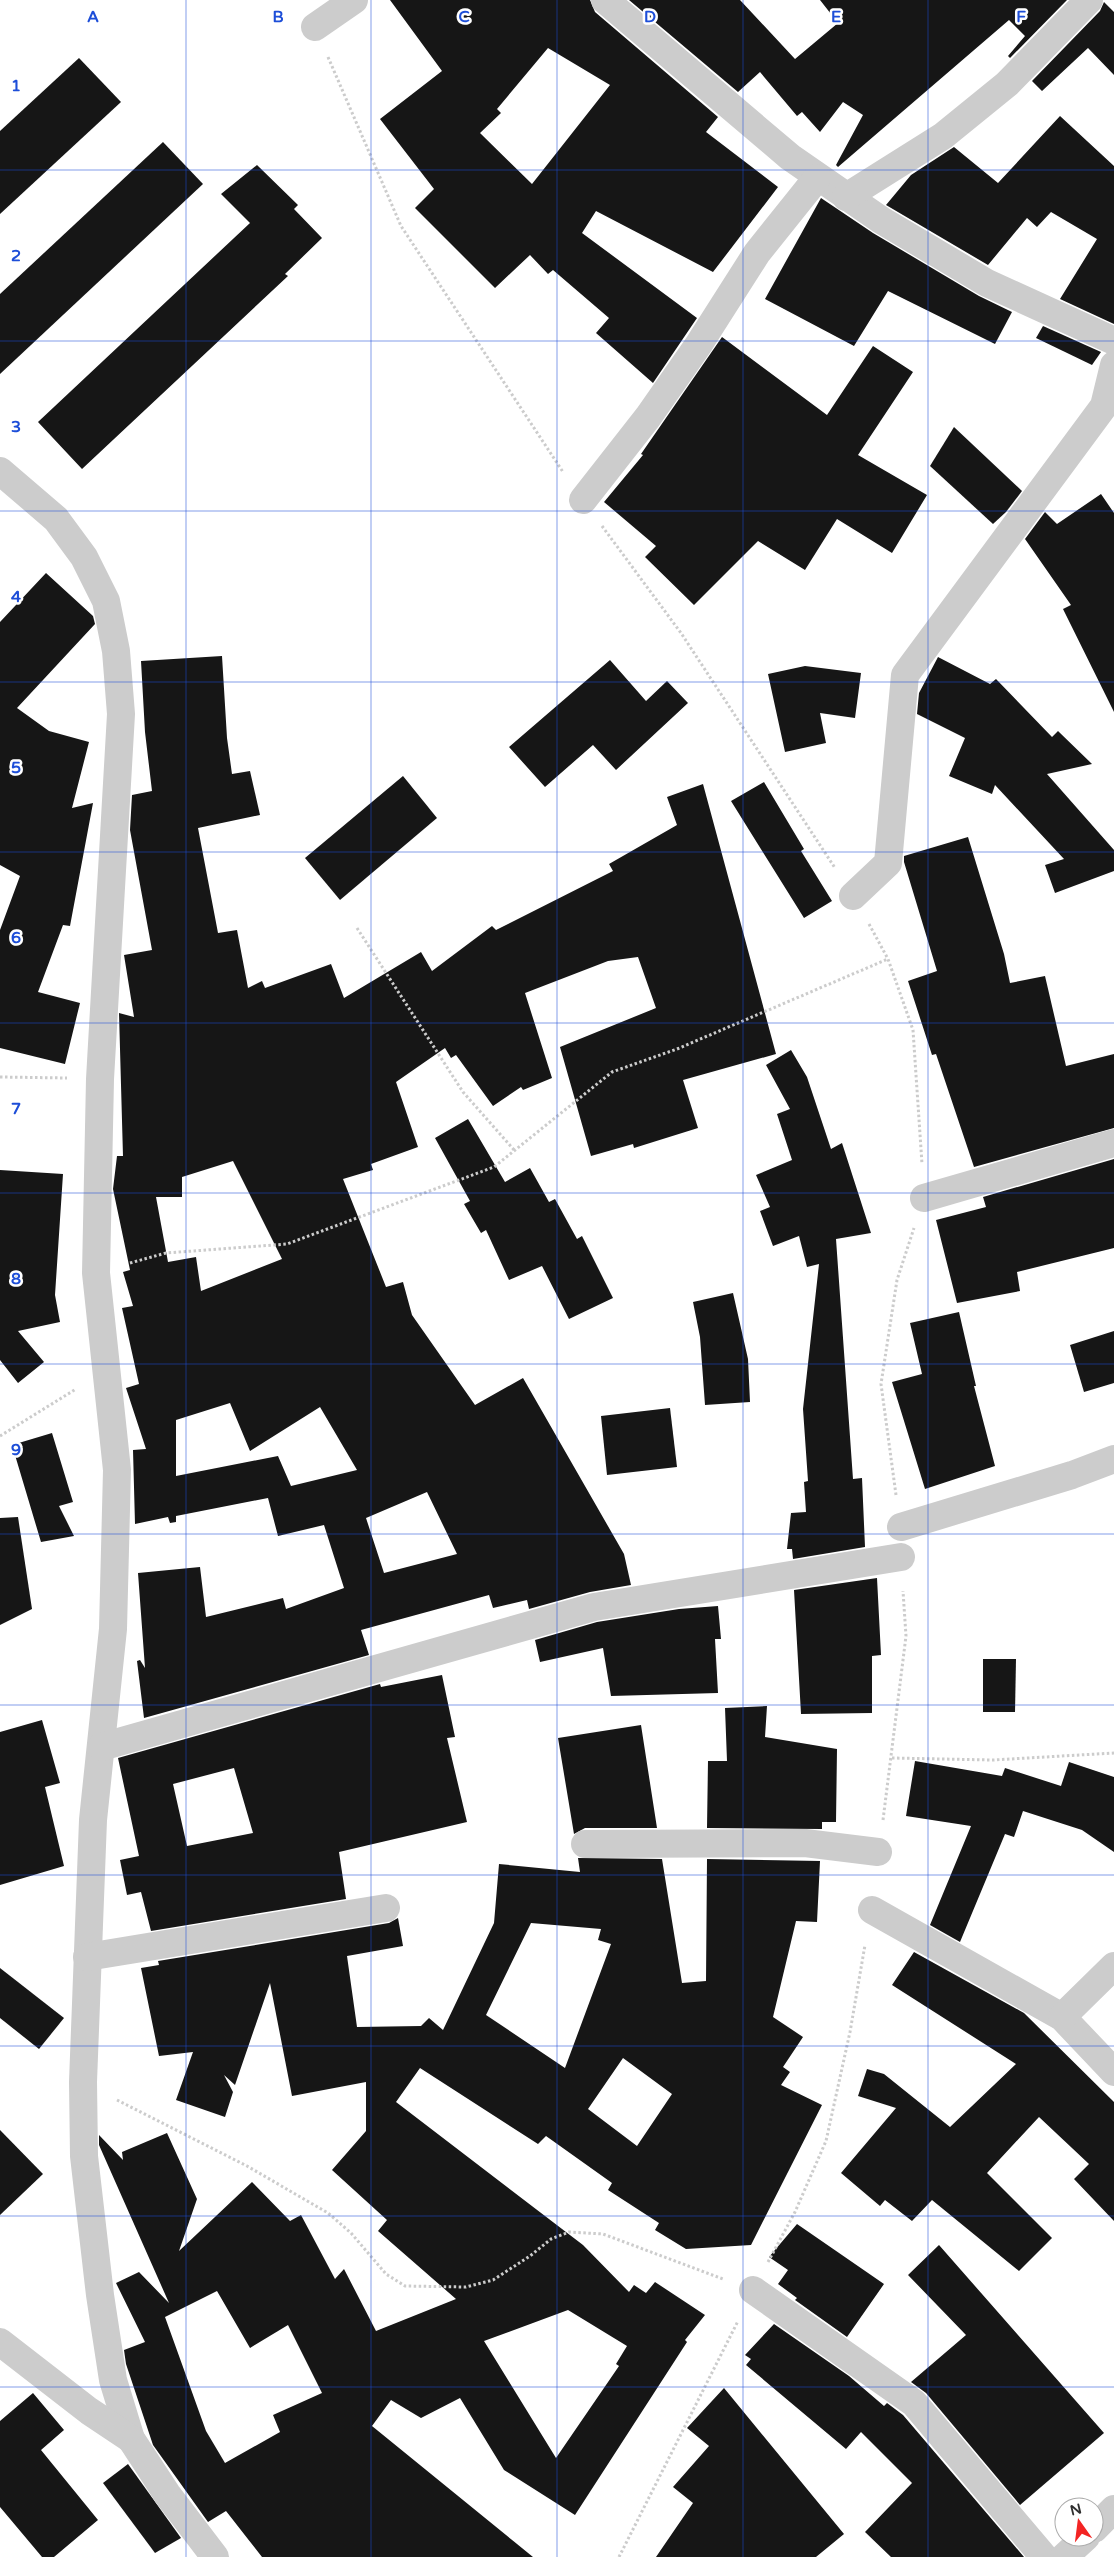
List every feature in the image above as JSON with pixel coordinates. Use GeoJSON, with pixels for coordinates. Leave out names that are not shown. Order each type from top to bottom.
{"type":"FeatureCollection","features":[{"type":"Feature","properties":{"kind":"street"},"geometry":{"type":"LineString","coordinates":[[315,27],[354,0]]}},
{"type":"Feature","properties":{"kind":"street"},"geometry":{"type":"LineString","coordinates":[[605,0],[817,178],[880,220],[987,283],[1114,341]]}},
{"type":"Feature","properties":{"kind":"street"},"geometry":{"type":"LineString","coordinates":[[846,197],[943,136],[1007,84],[1090,0]]}},
{"type":"Feature","properties":{"kind":"street"},"geometry":{"type":"LineString","coordinates":[[583,500],[653,409],[757,253],[817,178]]}},
{"type":"Feature","properties":{"kind":"street"},"geometry":{"type":"LineString","coordinates":[[853,896],[888,863],[906,675],[1104,406],[1114,366]]}},
{"type":"Feature","properties":{"kind":"street"},"geometry":{"type":"LineString","coordinates":[[0,471],[56,520],[84,556],[106,601],[116,651],[121,714],[100,1079],[96,1273],[117,1470],[113,1629],[93,1820],[83,2082],[84,2156],[100,2295],[113,2380],[131,2439],[167,2494],[215,2557]]}},
{"type":"Feature","properties":{"kind":"street"},"geometry":{"type":"LineString","coordinates":[[924,1198],[1114,1143]]}},
{"type":"Feature","properties":{"kind":"street"},"geometry":{"type":"LineString","coordinates":[[901,1527],[1072,1475],[1114,1459]]}},
{"type":"Feature","properties":{"kind":"street"},"geometry":{"type":"LineString","coordinates":[[101,1747],[594,1607],[901,1557]]}},
{"type":"Feature","properties":{"kind":"street"},"geometry":{"type":"LineString","coordinates":[[585,1844],[804,1844],[878,1852]]}},
{"type":"Feature","properties":{"kind":"street"},"geometry":{"type":"LineString","coordinates":[[87,1957],[386,1908]]}},
{"type":"Feature","properties":{"kind":"street"},"geometry":{"type":"LineString","coordinates":[[872,1910],[1062,2017],[1114,2072]]}},
{"type":"Feature","properties":{"kind":"street"},"geometry":{"type":"LineString","coordinates":[[1062,2017],[1114,1966]]}},
{"type":"Feature","properties":{"kind":"street"},"geometry":{"type":"LineString","coordinates":[[753,2290],[914,2403],[1044,2557]]}},
{"type":"Feature","properties":{"kind":"street"},"geometry":{"type":"LineString","coordinates":[[0,2342],[89,2411],[131,2439]]}},
{"type":"Feature","properties":{"kind":"street"},"geometry":{"type":"LineString","coordinates":[[1104,2519],[1114,2509]]}},
{"type":"Feature","properties":{"kind":"street"},"geometry":{"type":"LineString","coordinates":[[1064,2557],[1075,2547]]}},
{"type":"Feature","properties":{"kind":"path"},"geometry":{"type":"LineString","coordinates":[[315,27],[401,226],[545,449],[681,633],[853,896],[888,959],[913,1030],[924,1198],[898,1280],[881,1384],[901,1527]]}},
{"type":"Feature","properties":{"kind":"path"},"geometry":{"type":"LineString","coordinates":[[357,928],[463,1092],[515,1151]]}},
{"type":"Feature","properties":{"kind":"path"},"geometry":{"type":"LineString","coordinates":[[96,1273],[166,1253],[287,1244],[494,1168],[612,1072],[677,1049],[888,959]]}},
{"type":"Feature","properties":{"kind":"path"},"geometry":{"type":"LineString","coordinates":[[0,1077],[100,1079]]}},
{"type":"Feature","properties":{"kind":"path"},"geometry":{"type":"LineString","coordinates":[[0,1436],[105,1370]]}},
{"type":"Feature","properties":{"kind":"path"},"geometry":{"type":"LineString","coordinates":[[878,1852],[892,1758],[906,1636],[901,1557]]}},
{"type":"Feature","properties":{"kind":"path"},"geometry":{"type":"LineString","coordinates":[[892,1758],[993,1760],[1114,1753]]}},
{"type":"Feature","properties":{"kind":"path"},"geometry":{"type":"LineString","coordinates":[[619,2557],[794,2212],[826,2140],[850,2032],[872,1910]]}},
{"type":"Feature","properties":{"kind":"path"},"geometry":{"type":"LineString","coordinates":[[83,2082],[247,2166],[328,2213],[351,2233],[386,2274],[405,2286],[466,2287],[493,2280],[530,2256],[551,2239],[569,2232],[585,2231],[603,2234],[753,2290]]}},
{"type":"Feature","properties":{"kind":"building"},"geometry":{"type":"Polygon","coordinates":[[[390,0],[590,0],[595,12],[718,117],[706,132],[778,187],[713,272],[596,211],[582,233],[697,318],[653,383],[596,333],[609,318],[553,270],[548,274],[530,255],[495,288],[415,208],[434,189],[380,119],[442,71],[390,0]],[[548,48],[497,109],[501,113],[480,133],[532,184],[610,85],[548,48]]]}},
{"type":"Feature","properties":{"kind":"building"},"geometry":{"type":"Polygon","coordinates":[[[629,0],[740,0],[795,59],[838,23],[820,0],[1067,0],[1010,58],[1008,56],[1025,36],[1009,20],[838,167],[836,165],[863,115],[843,102],[820,132],[802,112],[797,116],[760,72],[738,92],[629,0]]]}},
{"type":"Feature","properties":{"kind":"building"},"geometry":{"type":"Polygon","coordinates":[[[1104,2],[1114,12],[1114,75],[1088,48],[1042,91],[1032,81],[1100,11],[1104,2]]]}},
{"type":"Feature","properties":{"kind":"building"},"geometry":{"type":"Polygon","coordinates":[[[79,58],[121,102],[0,214],[0,131],[79,58]]]}},
{"type":"Feature","properties":{"kind":"building"},"geometry":{"type":"Polygon","coordinates":[[[1060,116],[1114,166],[1114,324],[1060,299],[1097,239],[1051,212],[1037,227],[1027,218],[988,265],[886,205],[911,175],[954,147],[998,183],[1060,116]]]}},
{"type":"Feature","properties":{"kind":"building"},"geometry":{"type":"Polygon","coordinates":[[[163,142],[203,184],[0,374],[0,294],[163,142]]]}},
{"type":"Feature","properties":{"kind":"building"},"geometry":{"type":"Polygon","coordinates":[[[257,165],[298,205],[294,209],[322,238],[285,274],[288,276],[82,469],[38,422],[250,223],[221,194],[257,165]]]}},
{"type":"Feature","properties":{"kind":"building"},"geometry":{"type":"Polygon","coordinates":[[[821,198],[873,233],[979,296],[1012,312],[995,344],[888,291],[854,346],[765,299],[821,198]]]}},
{"type":"Feature","properties":{"kind":"building"},"geometry":{"type":"Polygon","coordinates":[[[1043,326],[1101,352],[1092,365],[1036,338],[1043,326]]]}},
{"type":"Feature","properties":{"kind":"building"},"geometry":{"type":"Polygon","coordinates":[[[722,337],[827,415],[873,346],[913,372],[858,455],[927,495],[892,553],[837,519],[805,570],[758,541],[694,605],[645,557],[656,546],[604,502],[643,455],[641,454],[722,337]]]}},
{"type":"Feature","properties":{"kind":"building"},"geometry":{"type":"Polygon","coordinates":[[[954,427],[1022,491],[1006,512],[993,524],[930,466],[954,427]]]}},
{"type":"Feature","properties":{"kind":"building"},"geometry":{"type":"Polygon","coordinates":[[[1101,494],[1114,513],[1114,712],[1063,609],[1071,605],[1025,539],[1045,512],[1057,524],[1101,494]]]}},
{"type":"Feature","properties":{"kind":"building"},"geometry":{"type":"Polygon","coordinates":[[[46,573],[93,616],[95,624],[17,708],[49,731],[89,742],[72,808],[93,803],[70,926],[63,925],[38,992],[80,1003],[65,1064],[0,1048],[0,930],[20,876],[0,865],[0,622],[46,573]]]}},
{"type":"Feature","properties":{"kind":"building"},"geometry":{"type":"Polygon","coordinates":[[[222,656],[227,738],[232,774],[250,771],[260,815],[198,828],[218,933],[237,930],[248,988],[262,981],[265,988],[331,964],[344,998],[421,952],[432,971],[492,926],[496,930],[613,871],[609,864],[677,825],[667,797],[703,784],[776,1054],[683,1080],[698,1128],[634,1148],[633,1144],[591,1156],[560,1047],[656,1008],[638,957],[608,961],[525,993],[552,1078],[523,1090],[521,1087],[493,1106],[456,1055],[451,1058],[445,1048],[396,1082],[418,1147],[371,1164],[373,1170],[343,1179],[386,1287],[403,1282],[412,1315],[475,1405],[523,1378],[624,1554],[631,1585],[590,1592],[529,1609],[527,1600],[493,1608],[489,1595],[361,1630],[369,1655],[144,1718],[137,1661],[140,1660],[145,1668],[138,1573],[200,1567],[206,1617],[283,1598],[286,1609],[344,1588],[324,1525],[278,1536],[268,1498],[176,1516],[176,1522],[170,1523],[168,1517],[135,1524],[133,1450],[146,1449],[126,1388],[139,1384],[122,1308],[133,1306],[123,1272],[130,1270],[113,1189],[117,1156],[123,1156],[119,1013],[134,1017],[124,955],[152,950],[130,830],[132,795],[152,791],[145,732],[141,661],[222,656]],[[233,1161],[182,1177],[182,1197],[156,1197],[168,1262],[196,1257],[201,1291],[282,1259],[233,1161]],[[230,1403],[176,1420],[176,1476],[278,1456],[291,1486],[357,1470],[320,1407],[250,1451],[230,1403]],[[427,1492],[366,1518],[384,1573],[457,1554],[427,1492]]]}},
{"type":"Feature","properties":{"kind":"building"},"geometry":{"type":"Polygon","coordinates":[[[938,657],[990,684],[996,679],[1052,737],[1058,731],[1092,764],[1047,774],[1114,850],[1114,871],[1055,893],[1045,865],[1064,859],[995,785],[992,794],[949,776],[965,738],[917,714],[919,693],[938,657]]]}},
{"type":"Feature","properties":{"kind":"building"},"geometry":{"type":"Polygon","coordinates":[[[610,660],[646,701],[667,681],[688,703],[616,770],[593,745],[545,787],[509,747],[610,660]]]}},
{"type":"Feature","properties":{"kind":"building"},"geometry":{"type":"Polygon","coordinates":[[[805,666],[861,673],[855,718],[820,713],[826,743],[785,752],[768,674],[805,666]]]}},
{"type":"Feature","properties":{"kind":"building"},"geometry":{"type":"Polygon","coordinates":[[[403,776],[437,818],[340,900],[305,858],[403,776]]]}},
{"type":"Feature","properties":{"kind":"building"},"geometry":{"type":"Polygon","coordinates":[[[764,782],[804,849],[801,851],[832,901],[804,918],[731,801],[764,782]]]}},
{"type":"Feature","properties":{"kind":"building"},"geometry":{"type":"Polygon","coordinates":[[[968,837],[1004,954],[1010,983],[1045,976],[1066,1066],[1114,1054],[1114,1128],[974,1167],[936,1054],[932,1055],[908,981],[937,971],[904,862],[904,856],[968,837]]]}},
{"type":"Feature","properties":{"kind":"building"},"geometry":{"type":"Polygon","coordinates":[[[791,1050],[807,1077],[831,1149],[842,1143],[871,1233],[836,1239],[853,1479],[862,1478],[865,1547],[793,1559],[792,1549],[787,1549],[791,1513],[806,1512],[804,1482],[808,1481],[803,1409],[819,1264],[807,1267],[799,1236],[773,1246],[760,1211],[770,1207],[756,1175],[792,1160],[777,1114],[790,1109],[766,1065],[791,1050]]]}},
{"type":"Feature","properties":{"kind":"building"},"geometry":{"type":"Polygon","coordinates":[[[468,1119],[505,1182],[530,1168],[549,1202],[555,1199],[577,1239],[582,1236],[613,1298],[569,1319],[542,1266],[509,1280],[486,1230],[481,1233],[464,1204],[470,1201],[435,1138],[468,1119]]]}},
{"type":"Feature","properties":{"kind":"building"},"geometry":{"type":"Polygon","coordinates":[[[1114,1159],[1114,1248],[1017,1272],[1020,1291],[957,1303],[936,1220],[986,1207],[983,1197],[1114,1159]]]}},
{"type":"Feature","properties":{"kind":"building"},"geometry":{"type":"Polygon","coordinates":[[[0,1170],[63,1174],[55,1295],[60,1322],[18,1331],[44,1362],[18,1383],[0,1360],[0,1170]]]}},
{"type":"Feature","properties":{"kind":"building"},"geometry":{"type":"Polygon","coordinates":[[[733,1293],[748,1359],[750,1402],[705,1405],[700,1337],[693,1302],[733,1293]]]}},
{"type":"Feature","properties":{"kind":"building"},"geometry":{"type":"Polygon","coordinates":[[[959,1312],[976,1386],[974,1386],[995,1466],[925,1489],[892,1382],[922,1374],[910,1323],[959,1312]]]}},
{"type":"Feature","properties":{"kind":"building"},"geometry":{"type":"Polygon","coordinates":[[[1114,1331],[1114,1383],[1084,1392],[1070,1345],[1114,1331]]]}},
{"type":"Feature","properties":{"kind":"building"},"geometry":{"type":"Polygon","coordinates":[[[670,1408],[677,1467],[607,1475],[601,1416],[670,1408]]]}},
{"type":"Feature","properties":{"kind":"building"},"geometry":{"type":"Polygon","coordinates":[[[52,1433],[73,1502],[59,1506],[74,1536],[41,1542],[12,1445],[52,1433]]]}},
{"type":"Feature","properties":{"kind":"building"},"geometry":{"type":"Polygon","coordinates":[[[18,1517],[32,1609],[0,1625],[0,1518],[18,1517]]]}},
{"type":"Feature","properties":{"kind":"building"},"geometry":{"type":"Polygon","coordinates":[[[877,1578],[881,1655],[872,1656],[872,1713],[801,1714],[794,1590],[877,1578]]]}},
{"type":"Feature","properties":{"kind":"building"},"geometry":{"type":"Polygon","coordinates":[[[718,1606],[721,1639],[715,1639],[718,1693],[611,1696],[603,1648],[540,1662],[535,1640],[597,1622],[679,1609],[718,1606]]]}},
{"type":"Feature","properties":{"kind":"building"},"geometry":{"type":"Polygon","coordinates":[[[983,1659],[1016,1659],[1015,1712],[983,1712],[983,1659]]]}},
{"type":"Feature","properties":{"kind":"building"},"geometry":{"type":"Polygon","coordinates":[[[442,1675],[455,1737],[447,1738],[467,1822],[339,1852],[346,1899],[151,1931],[141,1892],[127,1895],[120,1860],[139,1856],[118,1758],[380,1684],[381,1687],[442,1675]],[[234,1768],[173,1784],[187,1846],[253,1833],[234,1768]]]}},
{"type":"Feature","properties":{"kind":"building"},"geometry":{"type":"Polygon","coordinates":[[[767,1706],[765,1737],[837,1749],[836,1822],[822,1822],[822,1829],[707,1828],[708,1761],[727,1761],[725,1708],[767,1706]]]}},
{"type":"Feature","properties":{"kind":"building"},"geometry":{"type":"Polygon","coordinates":[[[42,1720],[60,1783],[45,1787],[64,1866],[0,1885],[0,1732],[42,1720]]]}},
{"type":"Feature","properties":{"kind":"building"},"geometry":{"type":"Polygon","coordinates":[[[641,1725],[657,1828],[585,1828],[574,1834],[558,1738],[641,1725]]]}},
{"type":"Feature","properties":{"kind":"building"},"geometry":{"type":"Polygon","coordinates":[[[915,1761],[1002,1776],[1005,1768],[1061,1786],[1069,1762],[1114,1777],[1114,1852],[1082,1830],[1023,1811],[1014,1837],[1005,1834],[960,1942],[930,1925],[971,1826],[906,1816],[915,1761]]]}},
{"type":"Feature","properties":{"kind":"building"},"geometry":{"type":"Polygon","coordinates":[[[578,1858],[662,1859],[682,1983],[706,1981],[707,1859],[820,1861],[817,1922],[796,1921],[773,2017],[803,2037],[783,2067],[790,2072],[781,2085],[822,2105],[751,2245],[686,2249],[655,2230],[659,2223],[608,2190],[612,2183],[546,2136],[538,2144],[420,2068],[396,2102],[583,2245],[629,2292],[634,2285],[646,2293],[655,2282],[705,2315],[685,2340],[687,2342],[575,2515],[504,2470],[460,2398],[421,2418],[391,2400],[372,2426],[533,2557],[262,2557],[226,2511],[208,2522],[153,2445],[126,2364],[124,2350],[145,2342],[116,2283],[139,2272],[169,2303],[99,2145],[99,2135],[123,2160],[122,2152],[167,2133],[197,2199],[179,2251],[252,2182],[290,2221],[301,2215],[335,2279],[344,2269],[376,2331],[456,2299],[378,2231],[387,2220],[332,2170],[366,2131],[366,2082],[292,2096],[270,1983],[235,2085],[224,2075],[233,2092],[225,2117],[176,2100],[193,2052],[159,2056],[141,1968],[159,1965],[158,1961],[389,1923],[398,1918],[403,1946],[347,1956],[357,2027],[421,2026],[429,2018],[443,2030],[494,1923],[499,1864],[580,1872],[578,1858]],[[531,1923],[486,2015],[565,2068],[611,1944],[598,1940],[601,1929],[531,1923]],[[623,2058],[588,2109],[637,2146],[672,2094],[623,2058]],[[217,2291],[165,2317],[206,2431],[225,2463],[280,2432],[273,2415],[322,2393],[288,2325],[250,2348],[217,2291]],[[568,2310],[484,2341],[556,2458],[619,2366],[616,2364],[627,2346],[568,2310]]]}},
{"type":"Feature","properties":{"kind":"building"},"geometry":{"type":"Polygon","coordinates":[[[914,1952],[1024,2013],[1114,2102],[1114,2221],[1074,2179],[1089,2164],[1039,2117],[987,2173],[1052,2238],[1019,2271],[932,2200],[912,2221],[885,2200],[880,2206],[841,2173],[896,2108],[858,2096],[867,2069],[884,2074],[950,2127],[1016,2064],[892,1985],[914,1952]]]}},
{"type":"Feature","properties":{"kind":"building"},"geometry":{"type":"Polygon","coordinates":[[[0,1968],[64,2018],[39,2049],[0,2018],[0,1968]]]}},
{"type":"Feature","properties":{"kind":"building"},"geometry":{"type":"Polygon","coordinates":[[[0,2130],[43,2174],[0,2215],[0,2130]]]}},
{"type":"Feature","properties":{"kind":"building"},"geometry":{"type":"Polygon","coordinates":[[[797,2224],[884,2284],[847,2337],[795,2300],[797,2298],[778,2284],[788,2270],[769,2257],[797,2224]]]}},
{"type":"Feature","properties":{"kind":"building"},"geometry":{"type":"Polygon","coordinates":[[[939,2245],[1104,2433],[1020,2505],[926,2393],[911,2382],[966,2335],[908,2275],[939,2245]]]}},
{"type":"Feature","properties":{"kind":"building"},"geometry":{"type":"Polygon","coordinates":[[[774,2324],[849,2376],[884,2406],[887,2403],[903,2415],[1024,2557],[891,2557],[865,2532],[912,2483],[861,2432],[846,2449],[746,2365],[751,2359],[745,2355],[774,2324]]]}},
{"type":"Feature","properties":{"kind":"building"},"geometry":{"type":"Polygon","coordinates":[[[724,2388],[844,2534],[816,2557],[656,2557],[693,2503],[673,2487],[709,2446],[687,2428],[724,2388]]]}},
{"type":"Feature","properties":{"kind":"building"},"geometry":{"type":"Polygon","coordinates":[[[33,2393],[64,2430],[41,2450],[98,2520],[54,2557],[42,2557],[0,2507],[0,2421],[33,2393]]]}},
{"type":"Feature","properties":{"kind":"building"},"geometry":{"type":"Polygon","coordinates":[[[128,2464],[181,2538],[155,2553],[103,2483],[128,2464]]]}}]}
